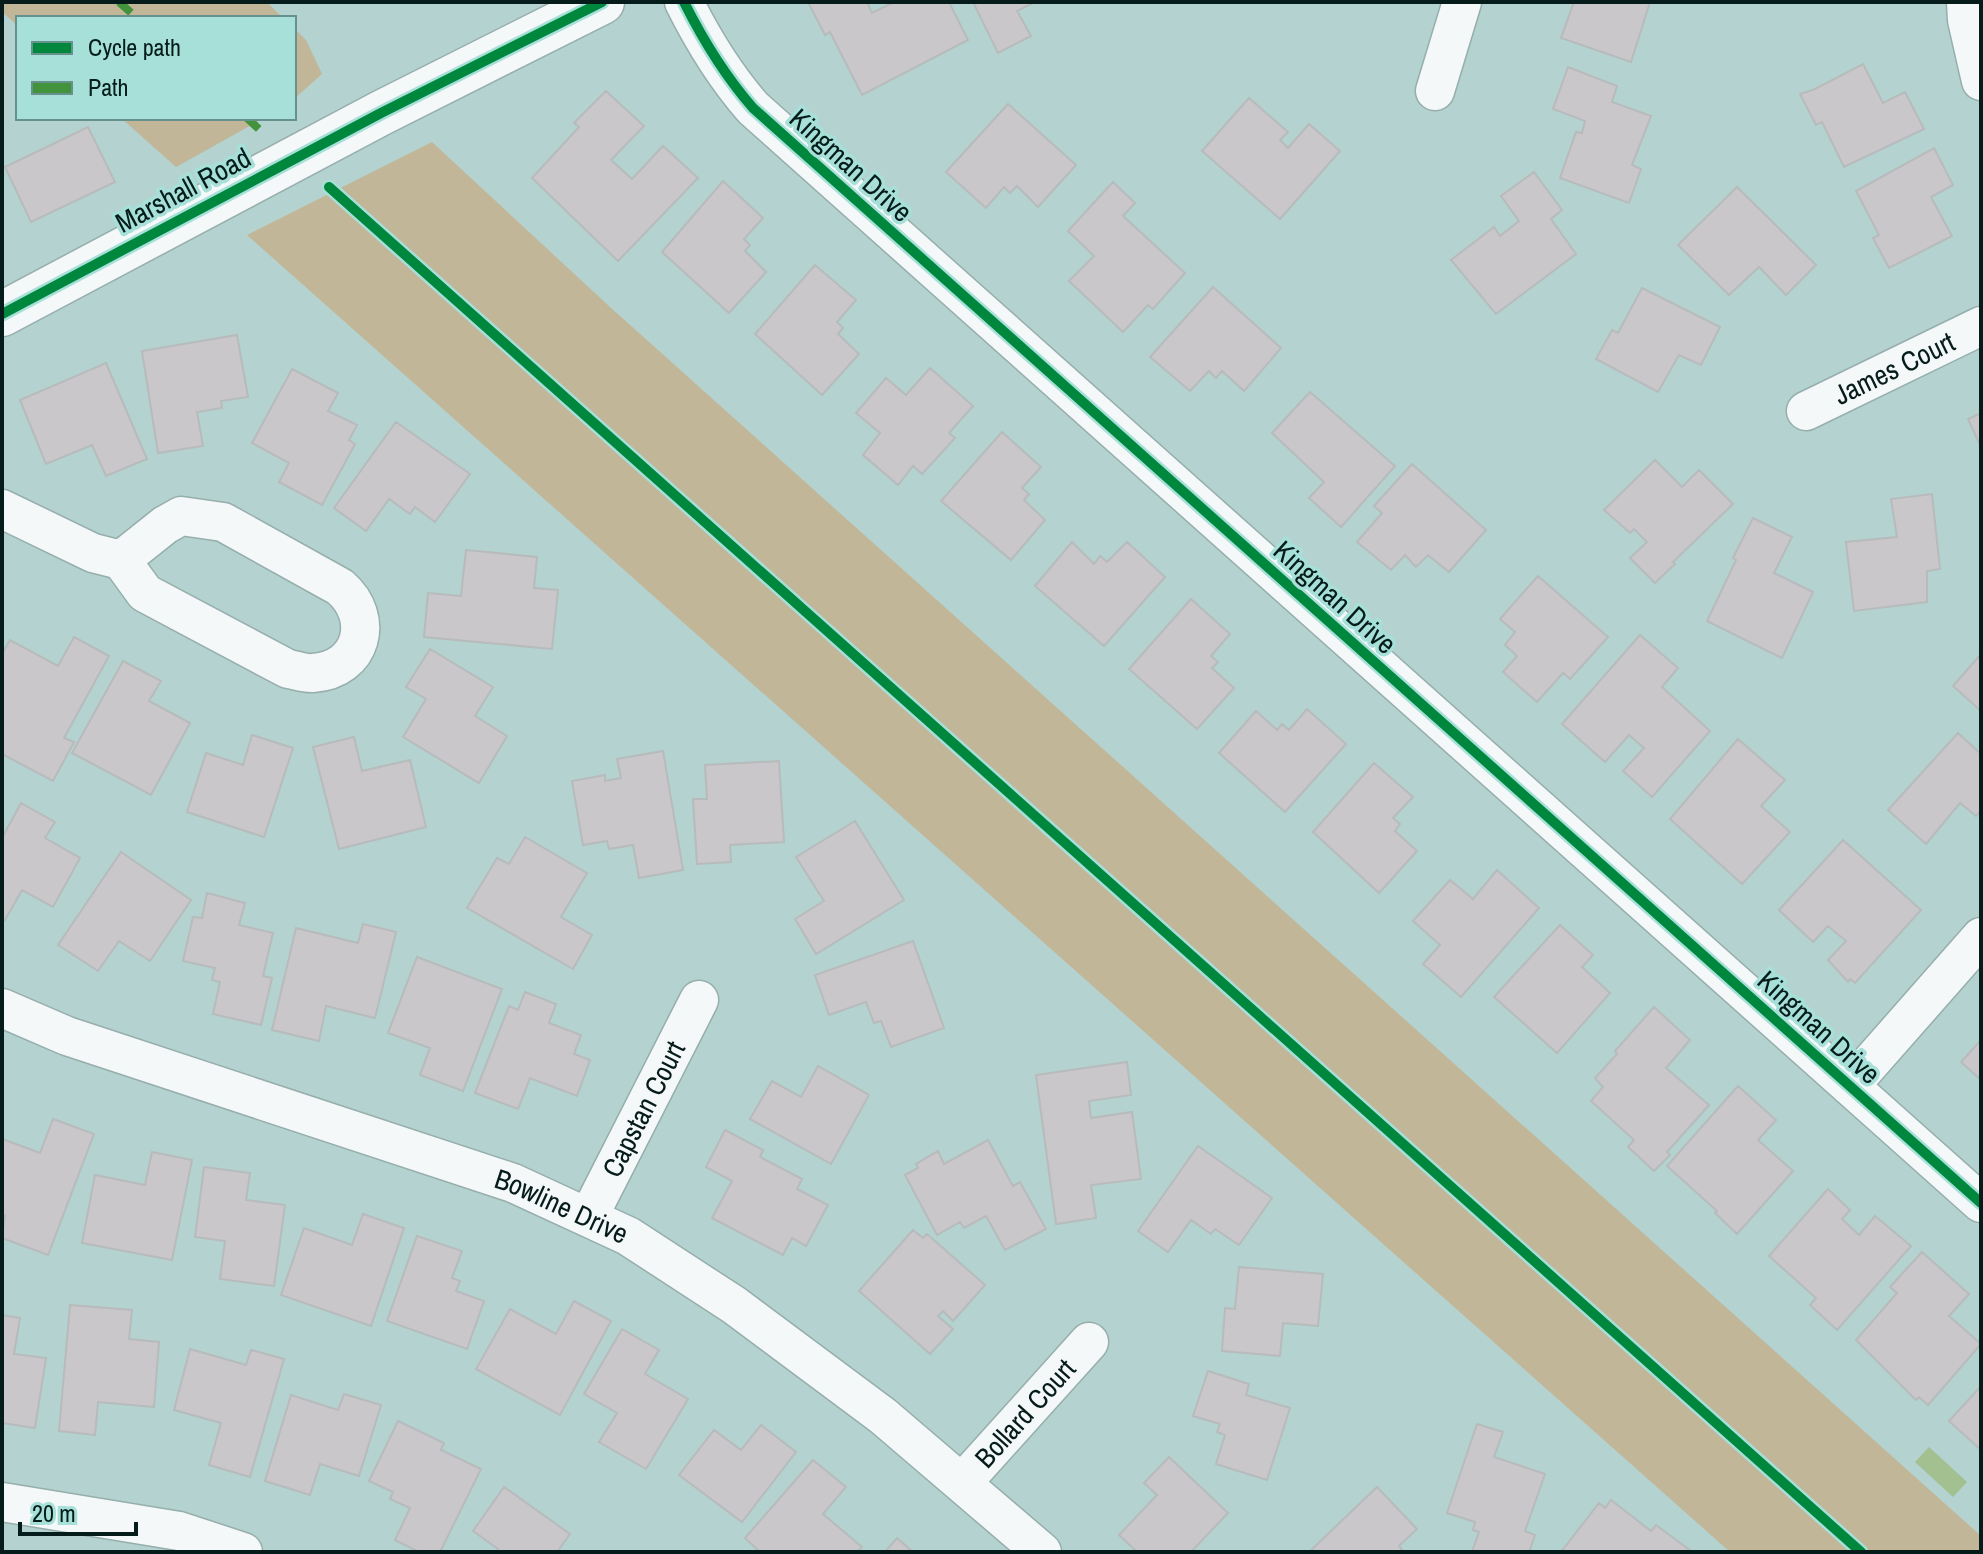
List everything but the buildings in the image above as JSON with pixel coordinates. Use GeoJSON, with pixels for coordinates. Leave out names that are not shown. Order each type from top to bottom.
{"type":"FeatureCollection","features":[{"type":"Feature","properties":{"kind":"street","name":"Marshall Road"},"geometry":{"type":"LineString","coordinates":[[2,314],[381,113],[602,2]]}},
{"type":"Feature","properties":{"kind":"street","name":"Kingman Drive"},"geometry":{"type":"LineString","coordinates":[[684,2],[735,87],[753,108],[1981,1203]]}},
{"type":"Feature","properties":{"kind":"street"},"geometry":{"type":"LineString","coordinates":[[1435,91],[1462,2]]}},
{"type":"Feature","properties":{"kind":"street"},"geometry":{"type":"LineString","coordinates":[[1966,2],[1981,81]]}},
{"type":"Feature","properties":{"kind":"street","name":"James Court"},"geometry":{"type":"LineString","coordinates":[[1806,411],[1981,326]]}},
{"type":"Feature","properties":{"kind":"street"},"geometry":{"type":"LineString","coordinates":[[2,509],[93,553],[121,560],[145,593],[288,669],[311,674],[327,670],[344,661],[357,647],[362,629],[360,612],[351,596],[223,522],[181,516],[121,560]]}},
{"type":"Feature","properties":{"kind":"street"},"geometry":{"type":"LineString","coordinates":[[1850,1086],[1981,937]]}},
{"type":"Feature","properties":{"kind":"street","name":"Capstan Court"},"geometry":{"type":"LineString","coordinates":[[589,1216],[699,1000]]}},
{"type":"Feature","properties":{"kind":"street","name":"Bowline Drive"},"geometry":{"type":"LineString","coordinates":[[2,1008],[67,1036],[513,1183],[628,1236],[734,1305],[883,1416],[1042,1552]]}},
{"type":"Feature","properties":{"kind":"street","name":"Bollard Court"},"geometry":{"type":"LineString","coordinates":[[962,1483],[1089,1342]]}},
{"type":"Feature","properties":{"kind":"street"},"geometry":{"type":"LineString","coordinates":[[2,1502],[179,1531],[243,1552]]}},
{"type":"Feature","properties":{"kind":"shaded area"},"geometry":{"type":"Polygon","coordinates":[[[2,2],[267,2],[281,16],[16,16],[16,24],[2,12],[2,2]]]}},
{"type":"Feature","properties":{"kind":"shaded area"},"geometry":{"type":"Polygon","coordinates":[[[296,30],[306,40],[322,74],[296,97],[296,30]]]}},
{"type":"Feature","properties":{"kind":"shaded area"},"geometry":{"type":"Polygon","coordinates":[[[123,120],[260,120],[176,167],[123,120]]]}},
{"type":"Feature","properties":{"kind":"shaded area"},"geometry":{"type":"Polygon","coordinates":[[[432,142],[610,307],[1981,1536],[1981,1552],[1730,1552],[247,235],[432,142]]]}},
{"type":"Feature","properties":{"kind":"shaded area"},"geometry":{"type":"Polygon","coordinates":[[[1929,1447],[1967,1482],[1953,1497],[1915,1462],[1929,1447]]]}},
{"type":"Feature","properties":{"kind":"marked path"},"geometry":{"type":"LineString","coordinates":[[119,2],[135,16]]}},
{"type":"Feature","properties":{"kind":"marked path"},"geometry":{"type":"LineString","coordinates":[[249,120],[260,130]]}},
{"type":"Feature","properties":{"kind":"cycle path"},"geometry":{"type":"LineString","coordinates":[[2,314],[381,113],[602,2]]}},
{"type":"Feature","properties":{"kind":"cycle path"},"geometry":{"type":"LineString","coordinates":[[684,2],[715,57],[753,108],[1981,1203]]}},
{"type":"Feature","properties":{"kind":"cycle path"},"geometry":{"type":"LineString","coordinates":[[329,187],[1861,1552]]}}]}
